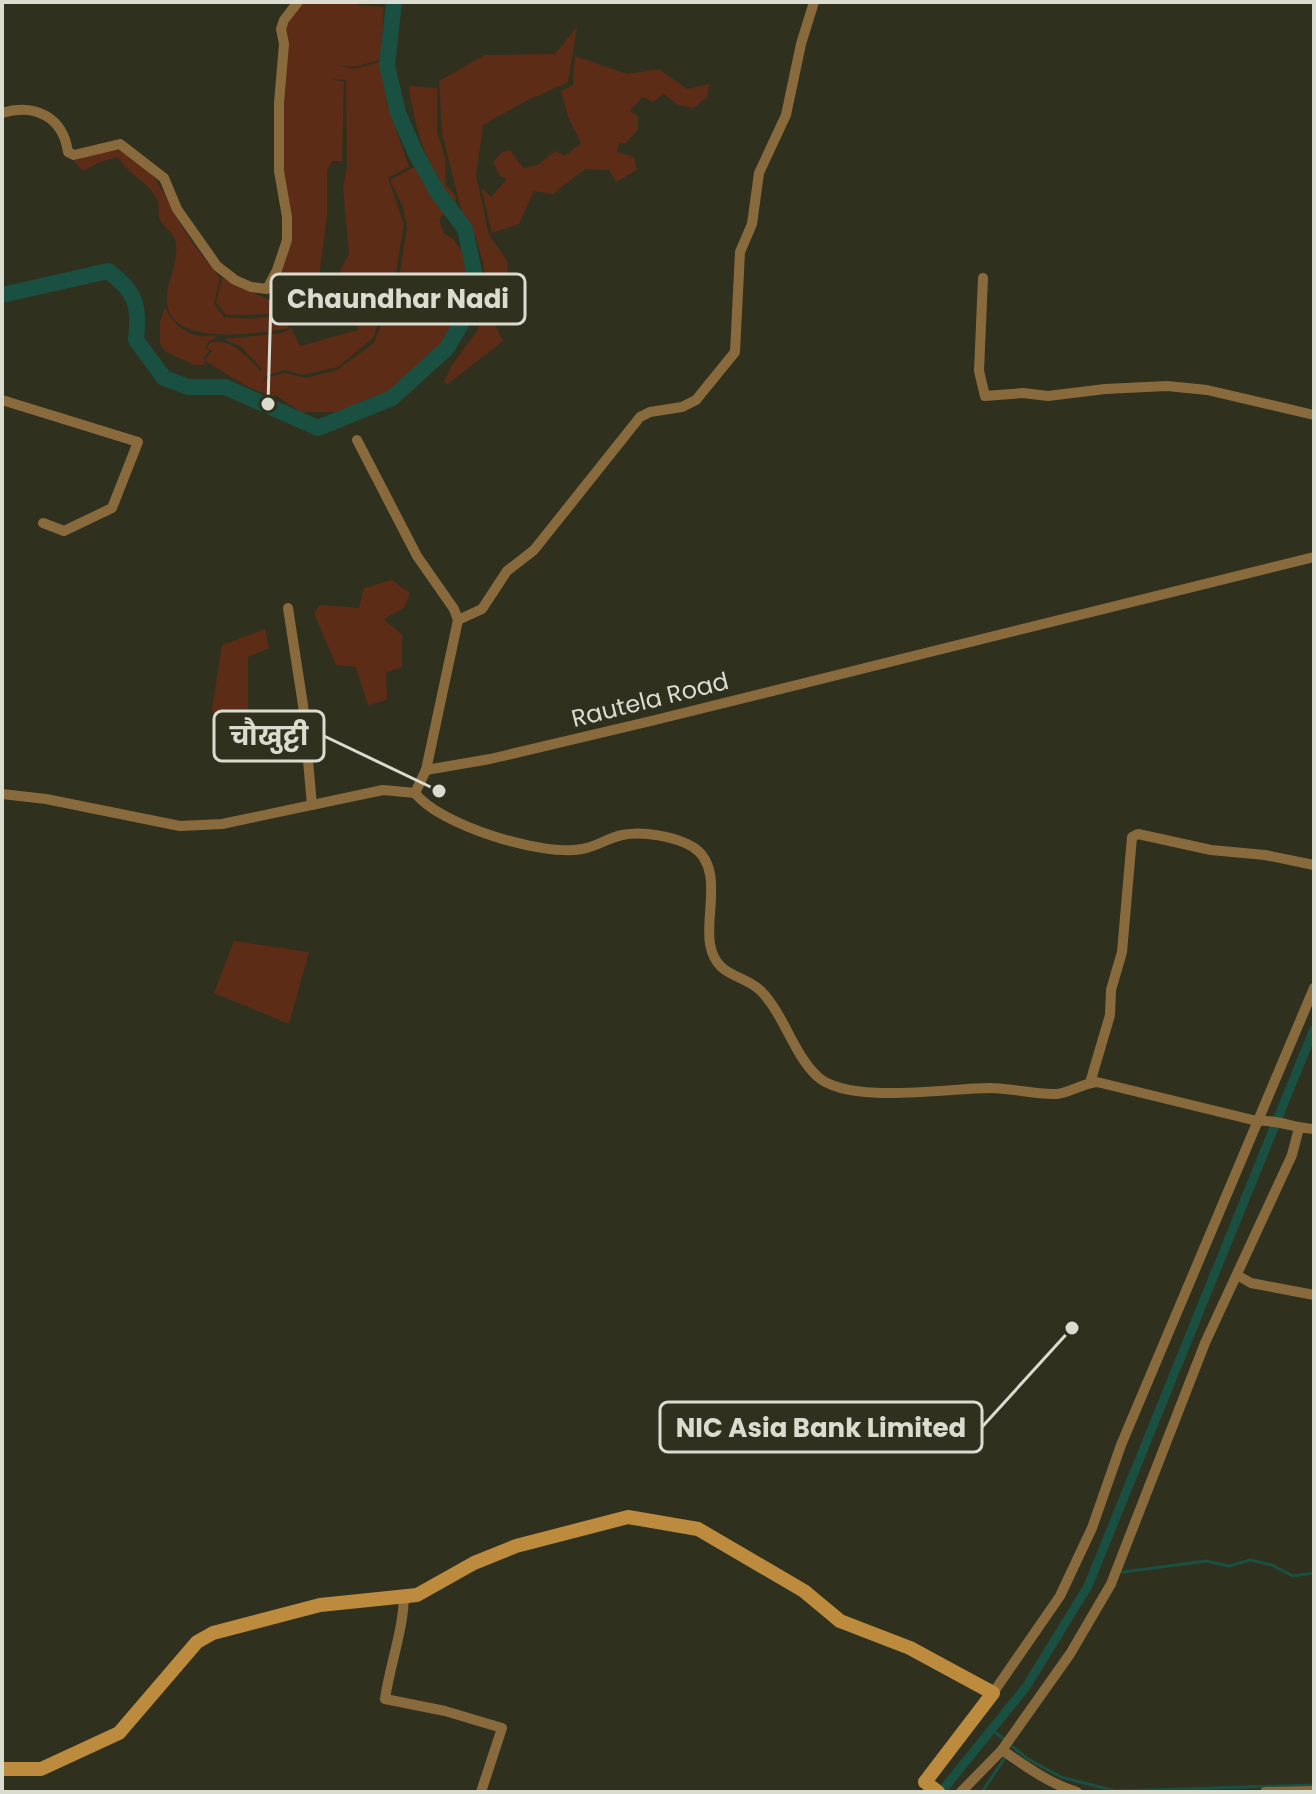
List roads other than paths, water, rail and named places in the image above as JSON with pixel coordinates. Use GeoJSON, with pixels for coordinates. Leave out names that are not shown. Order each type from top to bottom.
{"type":"FeatureCollection","features":[{"type":"Feature","properties":{"kind":"street"},"geometry":{"type":"LineString","coordinates":[[2,113],[27,109],[53,120],[65,134],[68,152],[74,155],[120,144],[164,178],[177,209],[217,266],[235,280],[251,287],[267,289],[287,240],[287,217],[279,171],[279,103],[284,44],[281,29],[298,2]]}},
{"type":"Feature","properties":{"kind":"street"},"geometry":{"type":"LineString","coordinates":[[458,620],[482,609],[507,571],[534,550],[640,417],[650,412],[682,407],[696,400],[705,393],[735,352],[740,252],[752,224],[759,173],[786,115],[801,44],[814,2]]}},
{"type":"Feature","properties":{"kind":"street"},"geometry":{"type":"LineString","coordinates":[[983,278],[979,371],[985,396],[1023,393],[1048,396],[1167,386],[1207,390],[1314,415]]}},
{"type":"Feature","properties":{"kind":"street"},"geometry":{"type":"LineString","coordinates":[[2,400],[138,442],[112,508],[64,531],[43,523]]}},
{"type":"Feature","properties":{"kind":"street"},"geometry":{"type":"LineString","coordinates":[[357,440],[417,556],[454,609],[458,620],[426,770],[415,793]]}},
{"type":"Feature","properties":{"kind":"street","name":"Rautela Road"},"geometry":{"type":"LineString","coordinates":[[426,770],[490,759],[651,721],[1314,557]]}},
{"type":"Feature","properties":{"kind":"street"},"geometry":{"type":"LineString","coordinates":[[288,608],[303,705],[312,805]]}},
{"type":"Feature","properties":{"kind":"street"},"geometry":{"type":"LineString","coordinates":[[2,794],[46,799],[180,826],[222,824],[383,790],[415,793],[423,803],[445,818],[493,837],[550,848],[580,850],[621,835],[669,838],[693,847],[704,858],[710,874],[710,943],[715,959],[729,974],[759,989],[818,1076],[834,1087],[860,1092],[994,1088],[1060,1094],[1090,1083],[1295,1128],[1314,1129]]}},
{"type":"Feature","properties":{"kind":"street"},"geometry":{"type":"LineString","coordinates":[[1090,1083],[1110,1015],[1111,990],[1122,952],[1132,837],[1138,834],[1211,850],[1265,855],[1314,865]]}},
{"type":"Feature","properties":{"kind":"street"},"geometry":{"type":"LineString","coordinates":[[928,1788],[1060,1596],[1092,1528],[1121,1445],[1263,1120],[1314,988]]}},
{"type":"Feature","properties":{"kind":"street"},"geometry":{"type":"LineString","coordinates":[[961,1792],[1002,1750],[1070,1654],[1111,1584],[1205,1343],[1292,1155],[1295,1128]]}},
{"type":"Feature","properties":{"kind":"street"},"geometry":{"type":"LineString","coordinates":[[1237,1275],[1251,1283],[1314,1295]]}},
{"type":"Feature","properties":{"kind":"street"},"geometry":{"type":"LineString","coordinates":[[2,1769],[41,1769],[119,1733],[197,1642],[213,1633],[320,1605],[417,1595],[474,1563],[516,1546],[628,1517],[698,1529],[804,1591],[840,1621],[910,1648],[993,1693]]}},
{"type":"Feature","properties":{"kind":"street"},"geometry":{"type":"LineString","coordinates":[[404,1596],[403,1625],[390,1666],[385,1699],[445,1711],[502,1728],[481,1792]]}},
{"type":"Feature","properties":{"kind":"street"},"geometry":{"type":"LineString","coordinates":[[1002,1750],[1066,1789],[1077,1792]]}},
{"type":"Feature","properties":{"kind":"street"},"geometry":{"type":"LineString","coordinates":[[1265,1792],[1314,1791]]}},
{"type":"Feature","properties":{"kind":"waterway"},"geometry":{"type":"LineString","coordinates":[[2,295],[108,271],[125,286],[134,300],[136,340],[164,378],[188,387],[225,387],[318,428],[392,398],[447,348],[471,307],[477,287],[465,229],[438,193],[398,113],[387,65],[394,2]]}},
{"type":"Feature","properties":{"kind":"waterway"},"geometry":{"type":"LineString","coordinates":[[941,1792],[1026,1687],[1088,1586],[1314,1029]]}},
{"type":"Feature","properties":{"kind":"waterway"},"geometry":{"type":"LineString","coordinates":[[1123,1572],[1206,1561],[1229,1566],[1250,1560],[1272,1565],[1293,1576],[1314,1573]]}},
{"type":"Feature","properties":{"kind":"waterway"},"geometry":{"type":"LineString","coordinates":[[992,1730],[1004,1739]]}},
{"type":"Feature","properties":{"kind":"waterway"},"geometry":{"type":"LineString","coordinates":[[1013,1747],[1061,1777],[1115,1791],[1314,1785]]}},
{"type":"Feature","properties":{"kind":"waterway"},"geometry":{"type":"LineString","coordinates":[[982,1792],[1006,1756]]}},
{"type":"Feature","properties":{"kind":"place","name":"Chaundhar Nadi"},"geometry":{"type":"Point","coordinates":[268,404]}},
{"type":"Feature","properties":{"kind":"place","name":"चौखुट्टी"},"geometry":{"type":"Point","coordinates":[439,791]}},
{"type":"Feature","properties":{"kind":"place","name":"NIC Asia Bank Limited"},"geometry":{"type":"Point","coordinates":[1072,1328]}}]}
